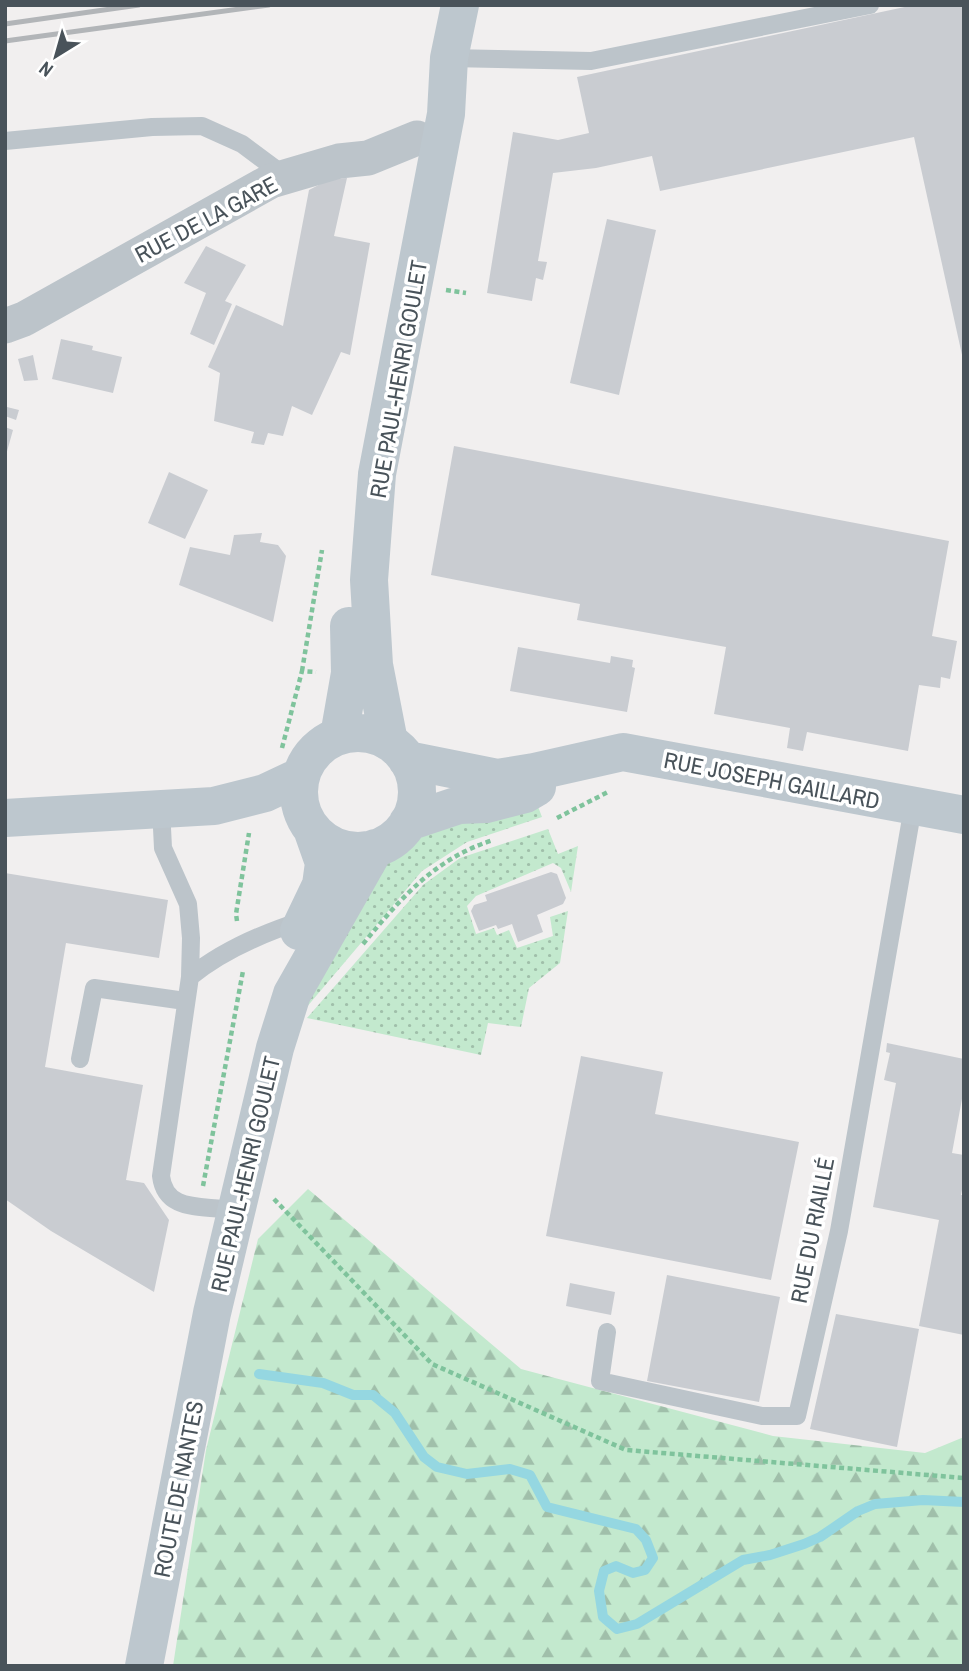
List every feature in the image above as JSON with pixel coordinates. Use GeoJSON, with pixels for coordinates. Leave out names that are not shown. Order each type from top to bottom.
{"type":"FeatureCollection","features":[{"type":"Feature","properties":{"kind":"main road","name":"RUE PAUL-HENRI GOULET"},"geometry":{"type":"LineString","coordinates":[[398,751],[374,665],[369,580],[377,474],[446,114],[449,58],[460,5]]}},
{"type":"Feature","properties":{"kind":"main road","name":"RUE PAUL-HENRI GOULET"},"geometry":{"type":"LineString","coordinates":[[339,736],[350,673],[348,581],[351,496],[417,138],[449,58]]}},
{"type":"Feature","properties":{"kind":"main road"},"geometry":{"type":"LineString","coordinates":[[356,733],[373,735],[398,751],[414,775],[417,791],[415,807],[400,834],[388,843],[357,851],[340,848],[325,840],[309,824],[301,806],[301,776],[309,759],[322,745],[339,736],[356,733]]}},
{"type":"Feature","properties":{"kind":"main road","name":"RUE JOSEPH GAILLARD"},"geometry":{"type":"LineString","coordinates":[[398,751],[497,778],[623,752],[964,815]]}},
{"type":"Feature","properties":{"kind":"main road"},"geometry":{"type":"LineString","coordinates":[[408,822],[459,805],[486,804],[525,794],[591,760]]}},
{"type":"Feature","properties":{"kind":"main road"},"geometry":{"type":"LineString","coordinates":[[5,818],[214,806],[265,793],[301,776]]}},
{"type":"Feature","properties":{"kind":"main road"},"geometry":{"type":"LineString","coordinates":[[214,806],[309,824]]}},
{"type":"Feature","properties":{"kind":"main road","name":"RUE PAUL-HENRI GOULET"},"geometry":{"type":"LineString","coordinates":[[212,1313],[222,1209],[254,1047],[277,977],[321,885],[324,863],[309,824]]}},
{"type":"Feature","properties":{"kind":"main road","name":"RUE PAUL-HENRI GOULET"},"geometry":{"type":"LineString","coordinates":[[212,1313],[275,1048],[292,994],[375,848]]}},
{"type":"Feature","properties":{"kind":"main road","name":"ROUTE DE NANTES"},"geometry":{"type":"LineString","coordinates":[[144,1666],[212,1313]]}},
{"type":"Feature","properties":{"kind":"street","name":"RUE DE LA GARE"},"geometry":{"type":"LineString","coordinates":[[5,326],[24,319],[271,181],[339,161],[368,158],[417,138]]}},
{"type":"Feature","properties":{"kind":"lane"},"geometry":{"type":"LineString","coordinates":[[449,58],[591,61],[870,5]]}},
{"type":"Feature","properties":{"kind":"lane"},"geometry":{"type":"LineString","coordinates":[[5,141],[152,127],[202,126],[242,144],[285,176]]}},
{"type":"Feature","properties":{"kind":"lane","name":"RUE DU RIAILLÉ"},"geometry":{"type":"LineString","coordinates":[[607,1332],[600,1381],[762,1416],[797,1416],[839,1231],[913,807]]}},
{"type":"Feature","properties":{"kind":"lane"},"geometry":{"type":"LineString","coordinates":[[161,808],[163,848],[188,904],[191,938],[190,977],[161,1176],[162,1187],[167,1197],[176,1202],[222,1209]]}},
{"type":"Feature","properties":{"kind":"lane"},"geometry":{"type":"LineString","coordinates":[[190,977],[202,967],[267,932],[304,920]]}},
{"type":"Feature","properties":{"kind":"lane"},"geometry":{"type":"LineString","coordinates":[[80,1059],[94,988],[185,1001]]}},
{"type":"Feature","properties":{"kind":"path"},"geometry":{"type":"LineString","coordinates":[[302,671],[322,550]]}},
{"type":"Feature","properties":{"kind":"path"},"geometry":{"type":"LineString","coordinates":[[547,823],[608,793],[591,760]]}},
{"type":"Feature","properties":{"kind":"path"},"geometry":{"type":"LineString","coordinates":[[361,947],[424,876],[467,849],[502,838]]}},
{"type":"Feature","properties":{"kind":"path"},"geometry":{"type":"LineString","coordinates":[[273,1198],[432,1364],[625,1450],[964,1478]]}},
{"type":"Feature","properties":{"kind":"green space"},"geometry":{"type":"Polygon","coordinates":[[[537,804],[542,817],[467,842],[422,871],[300,1015],[377,866],[400,857],[430,829],[537,804]]]}},
{"type":"Feature","properties":{"kind":"green space"},"geometry":{"type":"Polygon","coordinates":[[[548,829],[558,854],[578,846],[571,892],[561,868],[553,863],[476,896],[467,906],[476,934],[494,928],[497,935],[509,930],[517,948],[553,936],[550,917],[568,911],[560,963],[529,988],[521,1027],[488,1023],[481,1055],[307,1018],[423,885],[460,858],[548,829]]]}},
{"type":"Feature","properties":{"kind":"green space"},"geometry":{"type":"Polygon","coordinates":[[[308,1189],[521,1369],[773,1436],[925,1453],[964,1437],[964,1666],[173,1666],[206,1450],[258,1239],[308,1189]]]}},
{"type":"Feature","properties":{"kind":"building"},"geometry":{"type":"Polygon","coordinates":[[[914,5],[964,5],[964,364],[914,137],[660,191],[652,156],[596,168],[553,173],[538,261],[547,262],[543,280],[536,278],[532,301],[487,293],[513,132],[558,140],[589,133],[577,77],[914,5]]]}},
{"type":"Feature","properties":{"kind":"building"},"geometry":{"type":"Polygon","coordinates":[[[347,178],[334,236],[370,243],[350,355],[341,352],[312,415],[292,406],[283,436],[268,433],[264,445],[251,443],[254,432],[214,421],[220,373],[208,367],[236,305],[283,326],[309,190],[330,179],[347,178]]]}},
{"type":"Feature","properties":{"kind":"building"},"geometry":{"type":"Polygon","coordinates":[[[607,219],[656,230],[619,395],[570,383],[607,219]]]}},
{"type":"Feature","properties":{"kind":"building"},"geometry":{"type":"Polygon","coordinates":[[[206,246],[246,265],[225,301],[232,304],[214,345],[190,334],[206,293],[184,283],[206,246]]]}},
{"type":"Feature","properties":{"kind":"building"},"geometry":{"type":"Polygon","coordinates":[[[61,339],[93,346],[92,350],[122,357],[113,393],[52,379],[61,339]]]}},
{"type":"Feature","properties":{"kind":"building"},"geometry":{"type":"Polygon","coordinates":[[[33,355],[38,380],[24,381],[18,359],[33,355]]]}},
{"type":"Feature","properties":{"kind":"building"},"geometry":{"type":"Polygon","coordinates":[[[7,407],[19,410],[16,420],[5,416],[7,407]]]}},
{"type":"Feature","properties":{"kind":"building"},"geometry":{"type":"Polygon","coordinates":[[[5,427],[13,430],[6,455],[5,455],[5,427]]]}},
{"type":"Feature","properties":{"kind":"building"},"geometry":{"type":"Polygon","coordinates":[[[454,446],[949,541],[932,636],[957,641],[950,679],[941,677],[940,688],[919,685],[908,751],[807,732],[803,751],[787,748],[790,728],[714,714],[726,647],[577,620],[580,604],[431,575],[454,446]]]}},
{"type":"Feature","properties":{"kind":"building"},"geometry":{"type":"Polygon","coordinates":[[[169,472],[208,490],[185,539],[148,523],[169,472]]]}},
{"type":"Feature","properties":{"kind":"building"},"geometry":{"type":"Polygon","coordinates":[[[262,533],[260,542],[278,545],[286,556],[273,622],[179,585],[190,547],[230,555],[234,535],[262,533]]]}},
{"type":"Feature","properties":{"kind":"building"},"geometry":{"type":"Polygon","coordinates":[[[518,647],[610,663],[611,656],[633,660],[632,667],[635,668],[627,712],[510,691],[518,647]]]}},
{"type":"Feature","properties":{"kind":"building"},"geometry":{"type":"Polygon","coordinates":[[[551,872],[557,874],[566,898],[563,904],[537,915],[543,932],[518,942],[512,924],[498,929],[496,925],[479,931],[471,911],[474,905],[487,901],[485,895],[551,872]]]}},
{"type":"Feature","properties":{"kind":"building"},"geometry":{"type":"Polygon","coordinates":[[[5,873],[168,900],[159,958],[66,943],[45,1067],[143,1085],[126,1180],[144,1183],[169,1220],[154,1292],[51,1231],[5,1199],[5,873]]]}},
{"type":"Feature","properties":{"kind":"building"},"geometry":{"type":"Polygon","coordinates":[[[887,1043],[964,1059],[964,1088],[952,1153],[964,1155],[961,1195],[964,1195],[964,1335],[919,1326],[939,1220],[873,1207],[896,1083],[884,1080],[890,1053],[886,1052],[887,1043]]]}},
{"type":"Feature","properties":{"kind":"building"},"geometry":{"type":"Polygon","coordinates":[[[581,1056],[663,1072],[655,1114],[799,1142],[771,1280],[546,1236],[581,1056]]]}},
{"type":"Feature","properties":{"kind":"building"},"geometry":{"type":"Polygon","coordinates":[[[667,1275],[780,1297],[759,1402],[647,1381],[667,1275]]]}},
{"type":"Feature","properties":{"kind":"building"},"geometry":{"type":"Polygon","coordinates":[[[570,1283],[615,1292],[611,1315],[566,1306],[570,1283]]]}},
{"type":"Feature","properties":{"kind":"building"},"geometry":{"type":"Polygon","coordinates":[[[836,1314],[919,1329],[897,1447],[810,1429],[836,1314]]]}},
{"type":"Feature","properties":{"kind":"waterway"},"geometry":{"type":"LineString","coordinates":[[259,1374],[323,1383],[353,1395],[373,1395],[395,1413],[424,1457],[437,1467],[467,1474],[510,1469],[530,1475],[547,1507],[636,1529],[646,1540],[653,1558],[645,1570],[633,1573],[616,1566],[604,1571],[599,1591],[603,1617],[617,1629],[637,1624],[743,1560],[804,1544],[820,1537],[858,1511],[875,1504],[923,1500],[964,1502]]}},
{"type":"Feature","properties":{"kind":"railway"},"geometry":{"type":"LineString","coordinates":[[5,24],[139,5]]}},
{"type":"Feature","properties":{"kind":"railway"},"geometry":{"type":"LineString","coordinates":[[5,41],[269,5]]}}]}
